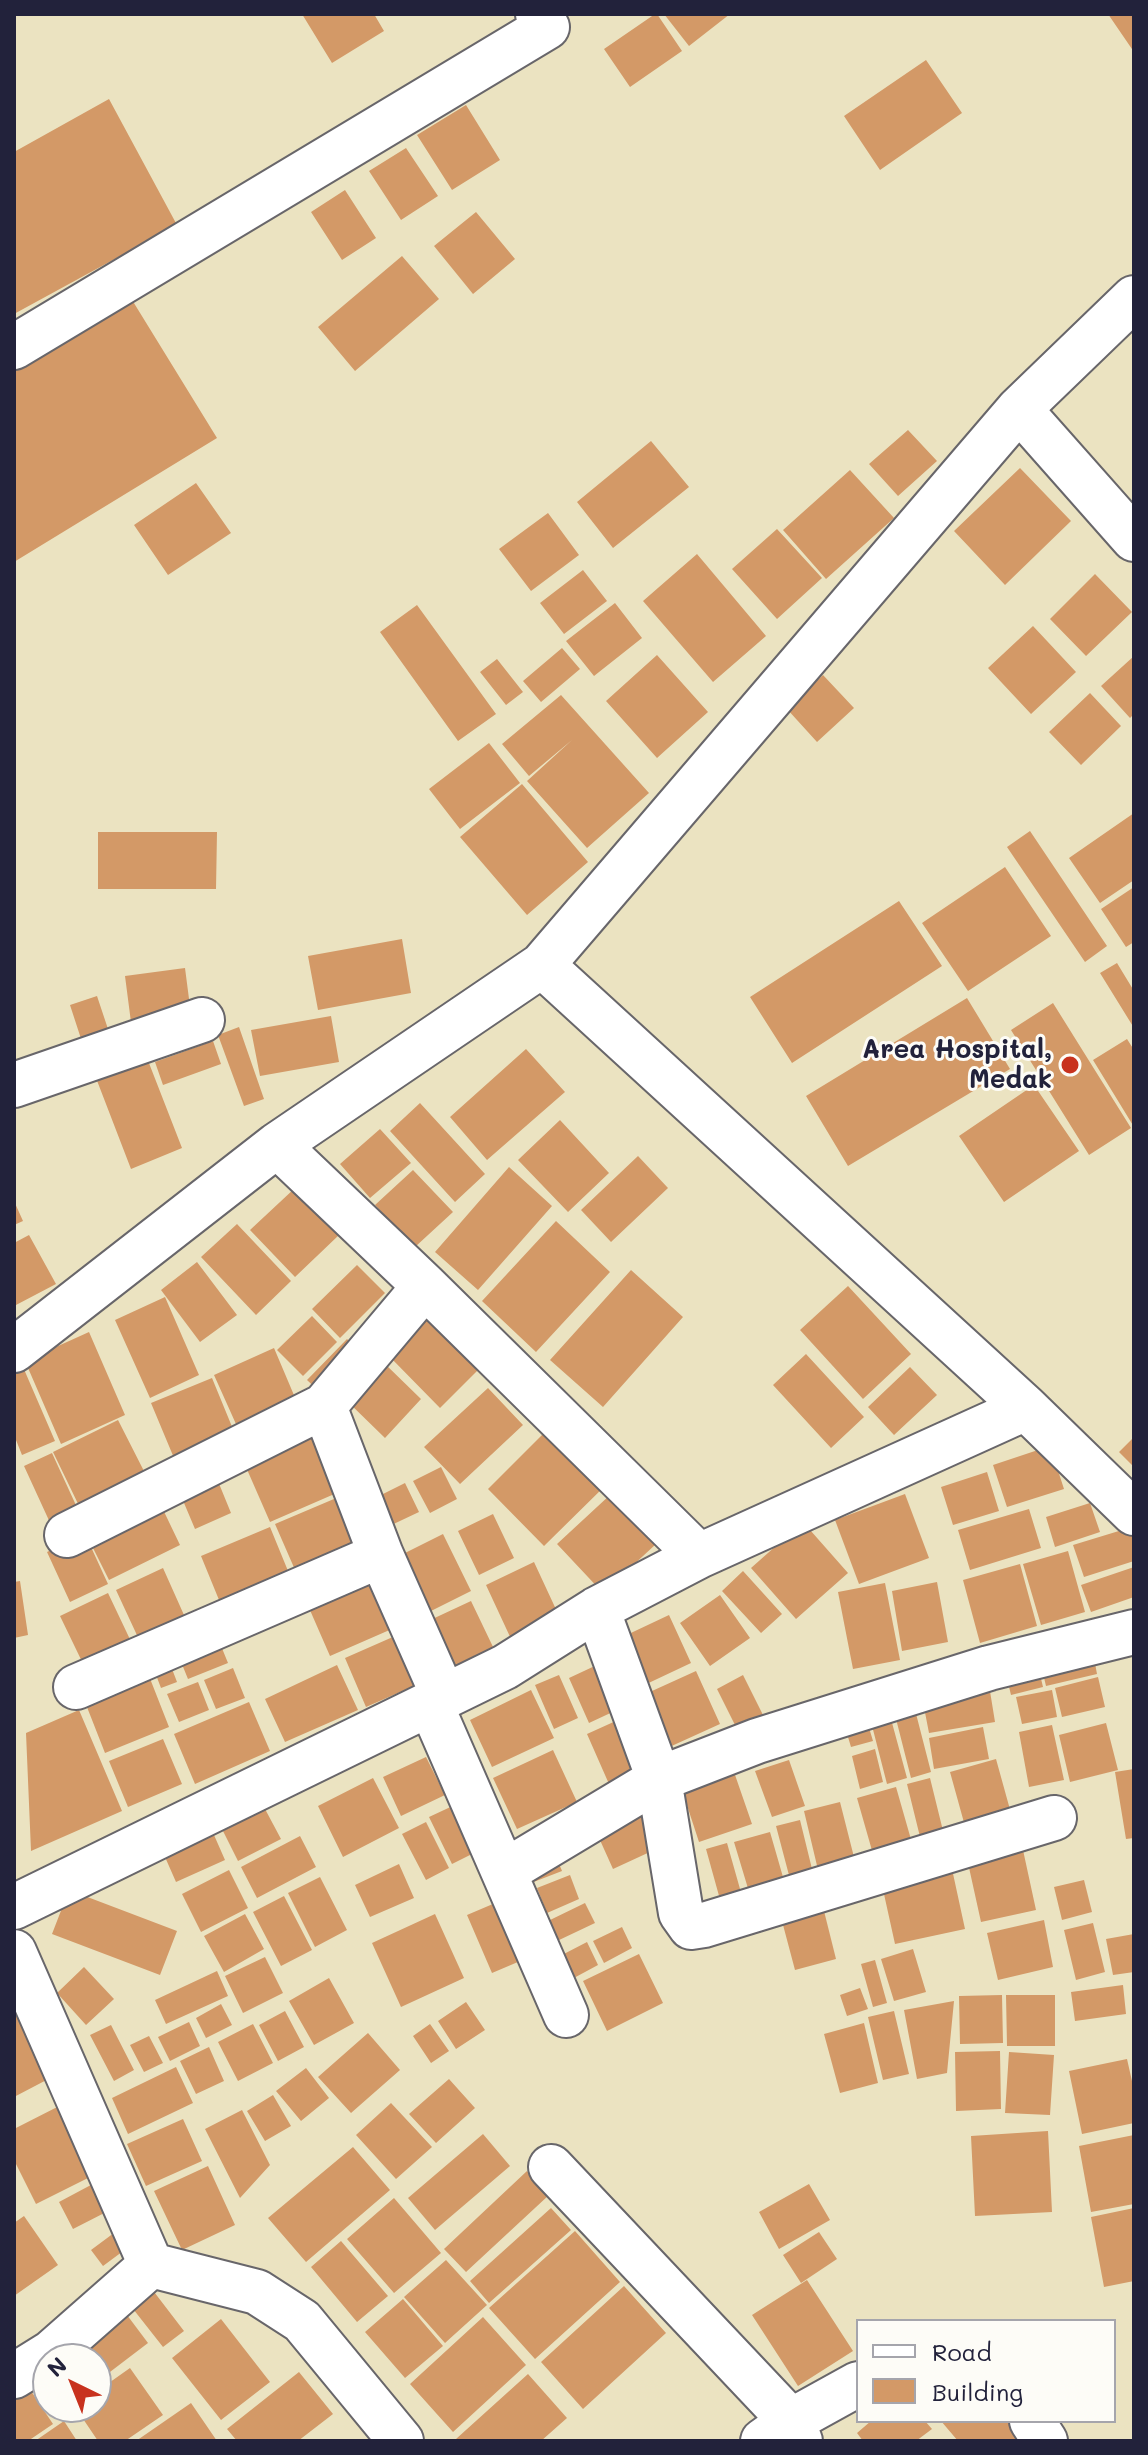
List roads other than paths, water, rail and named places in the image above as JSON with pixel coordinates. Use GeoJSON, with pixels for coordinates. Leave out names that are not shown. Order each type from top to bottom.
{"type":"FeatureCollection","features":[{"type":"Feature","properties":{"kind":"street"},"geometry":{"type":"LineString","coordinates":[[14,347],[547,27],[538,14]]}},
{"type":"Feature","properties":{"kind":"street"},"geometry":{"type":"LineString","coordinates":[[14,1350],[277,1145],[542,965],[1019,409],[1134,298]]}},
{"type":"Feature","properties":{"kind":"street"},"geometry":{"type":"LineString","coordinates":[[1019,409],[1134,539]]}},
{"type":"Feature","properties":{"kind":"street"},"geometry":{"type":"LineString","coordinates":[[542,965],[1026,1408],[1134,1513]]}},
{"type":"Feature","properties":{"kind":"street"},"geometry":{"type":"LineString","coordinates":[[14,1085],[202,1020]]}},
{"type":"Feature","properties":{"kind":"street"},"geometry":{"type":"LineString","coordinates":[[277,1145],[699,1556]]}},
{"type":"Feature","properties":{"kind":"street"},"geometry":{"type":"LineString","coordinates":[[67,1535],[324,1406],[425,1286]]}},
{"type":"Feature","properties":{"kind":"street"},"geometry":{"type":"LineString","coordinates":[[324,1406],[504,1872],[566,2015]]}},
{"type":"Feature","properties":{"kind":"street"},"geometry":{"type":"LineString","coordinates":[[14,1907],[505,1667],[597,1609],[699,1556],[1026,1408]]}},
{"type":"Feature","properties":{"kind":"street"},"geometry":{"type":"LineString","coordinates":[[76,1687],[381,1555]]}},
{"type":"Feature","properties":{"kind":"street"},"geometry":{"type":"LineString","coordinates":[[597,1609],[659,1779],[681,1913],[691,1927],[1054,1818]]}},
{"type":"Feature","properties":{"kind":"street"},"geometry":{"type":"LineString","coordinates":[[504,1872],[659,1779],[757,1741],[989,1668],[1134,1632]]}},
{"type":"Feature","properties":{"kind":"street"},"geometry":{"type":"LineString","coordinates":[[14,1952],[151,2265]]}},
{"type":"Feature","properties":{"kind":"street"},"geometry":{"type":"LineString","coordinates":[[551,2167],[785,2434],[856,2385]]}},
{"type":"Feature","properties":{"kind":"street"},"geometry":{"type":"LineString","coordinates":[[14,2376],[51,2353],[151,2265]]}},
{"type":"Feature","properties":{"kind":"street"},"geometry":{"type":"LineString","coordinates":[[151,2265],[257,2292],[302,2321],[401,2441]]}},
{"type":"Feature","properties":{"kind":"street"},"geometry":{"type":"LineString","coordinates":[[1033,2423],[1045,2441]]}},
{"type":"Feature","properties":{"kind":"place","name":"Area Hospital, Medak"},"geometry":{"type":"Point","coordinates":[1070,1065]}}]}
